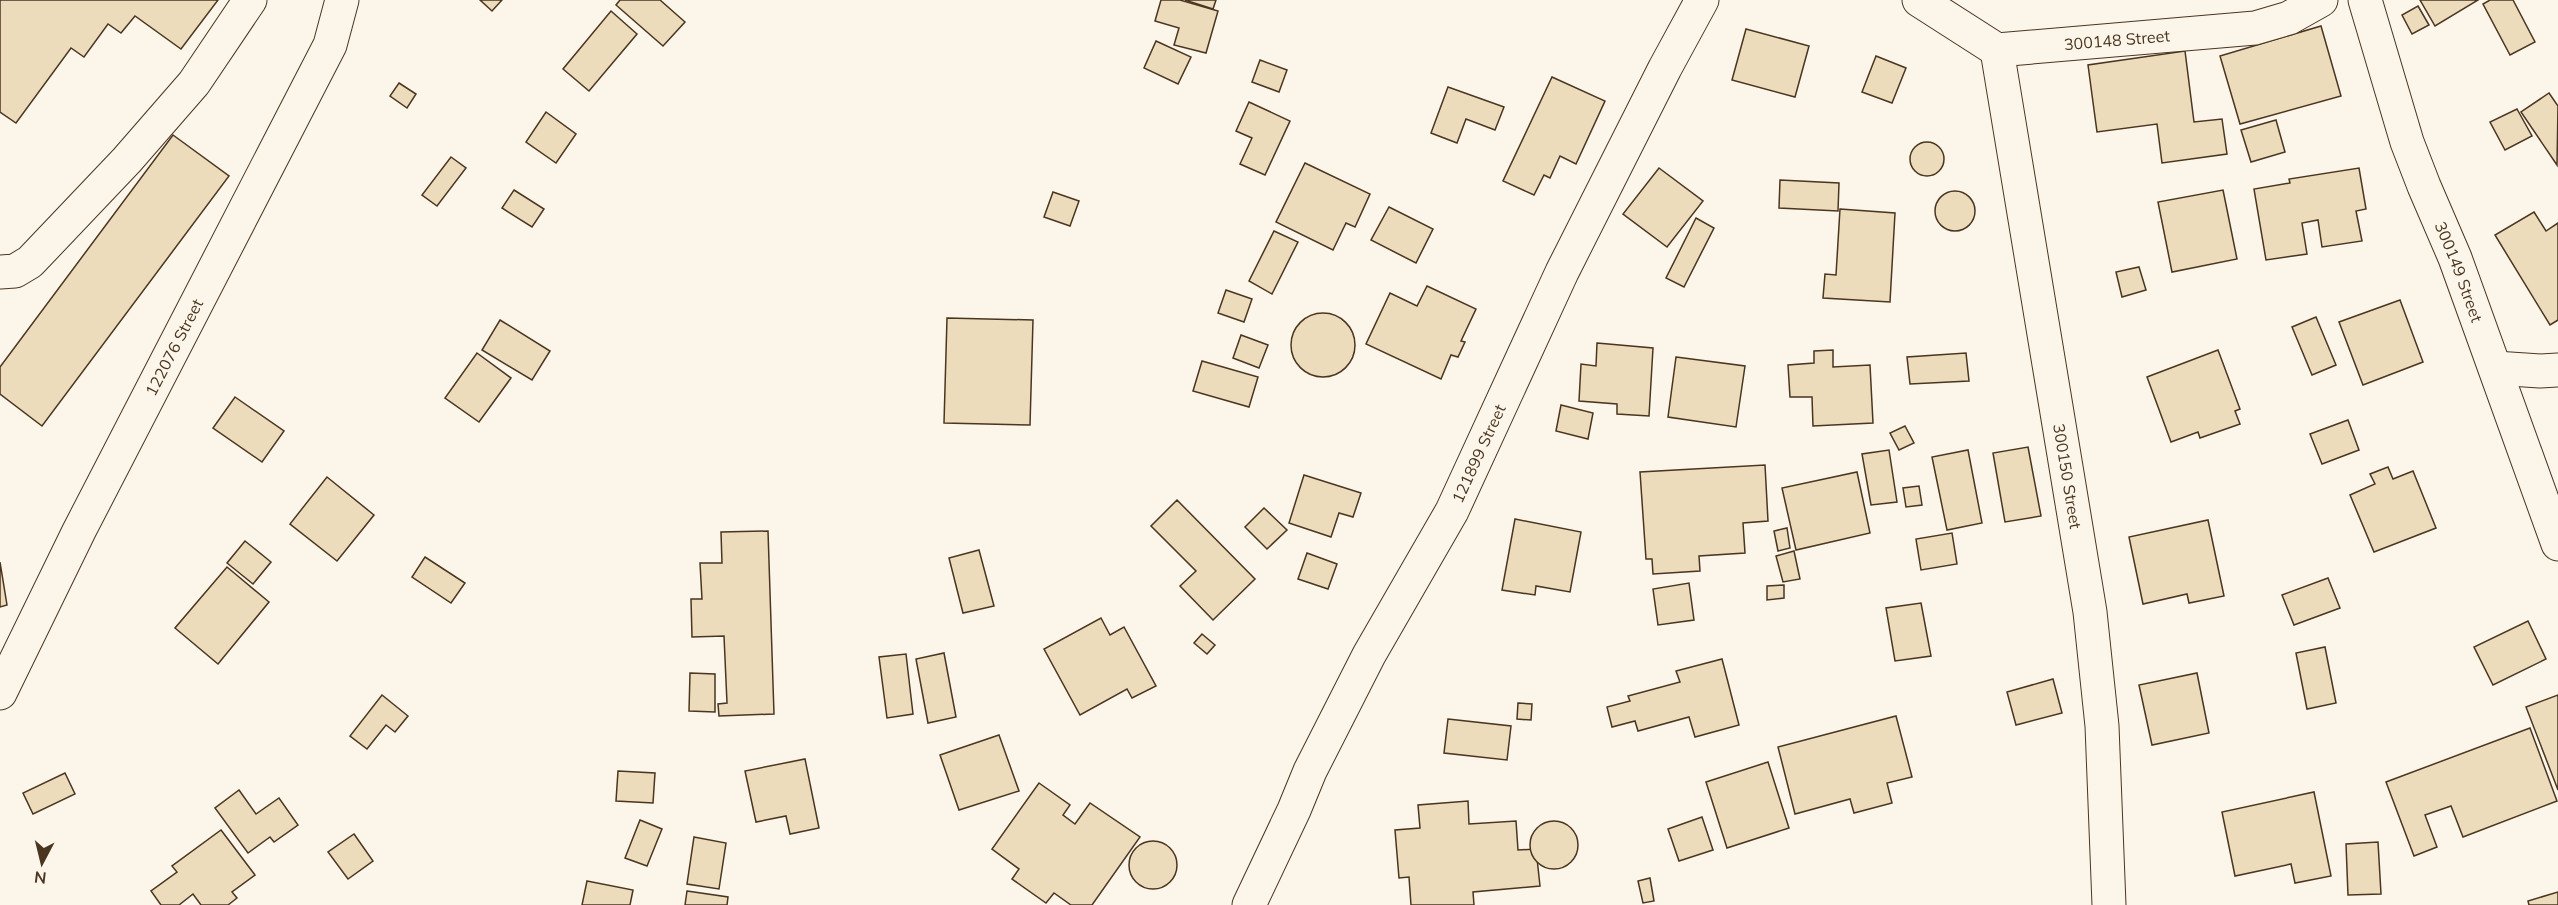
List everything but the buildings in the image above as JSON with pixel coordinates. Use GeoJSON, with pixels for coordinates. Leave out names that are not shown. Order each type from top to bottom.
{"type":"FeatureCollection","features":[{"type":"Feature","properties":{"kind":"street"},"geometry":{"type":"LineString","coordinates":[[0,272],[15,271],[30,262],[127,160],[194,83],[250,0]]}},
{"type":"Feature","properties":{"kind":"street","name":"122076 Street"},"geometry":{"type":"LineString","coordinates":[[0,693],[79,531],[330,45],[342,0]]}},
{"type":"Feature","properties":{"kind":"street","name":"121899 Street"},"geometry":{"type":"LineString","coordinates":[[1249,905],[1310,771],[1369,654],[1452,511],[1563,272],[1665,68],[1702,0]]}},
{"type":"Feature","properties":{"kind":"street"},"geometry":{"type":"LineString","coordinates":[[1919,0],[1997,50]]}},
{"type":"Feature","properties":{"kind":"street","name":"300148 Street"},"geometry":{"type":"LineString","coordinates":[[1997,50],[2186,36],[2255,28],[2289,18],[2321,0]]}},
{"type":"Feature","properties":{"kind":"street","name":"300149 Street"},"geometry":{"type":"LineString","coordinates":[[2365,0],[2407,142],[2455,258],[2558,544]]}},
{"type":"Feature","properties":{"kind":"street","name":"300150 Street"},"geometry":{"type":"LineString","coordinates":[[1997,50],[2090,612],[2102,726],[2109,905]]}},
{"type":"Feature","properties":{"kind":"street"},"geometry":{"type":"LineString","coordinates":[[2495,368],[2558,370]]}}]}
